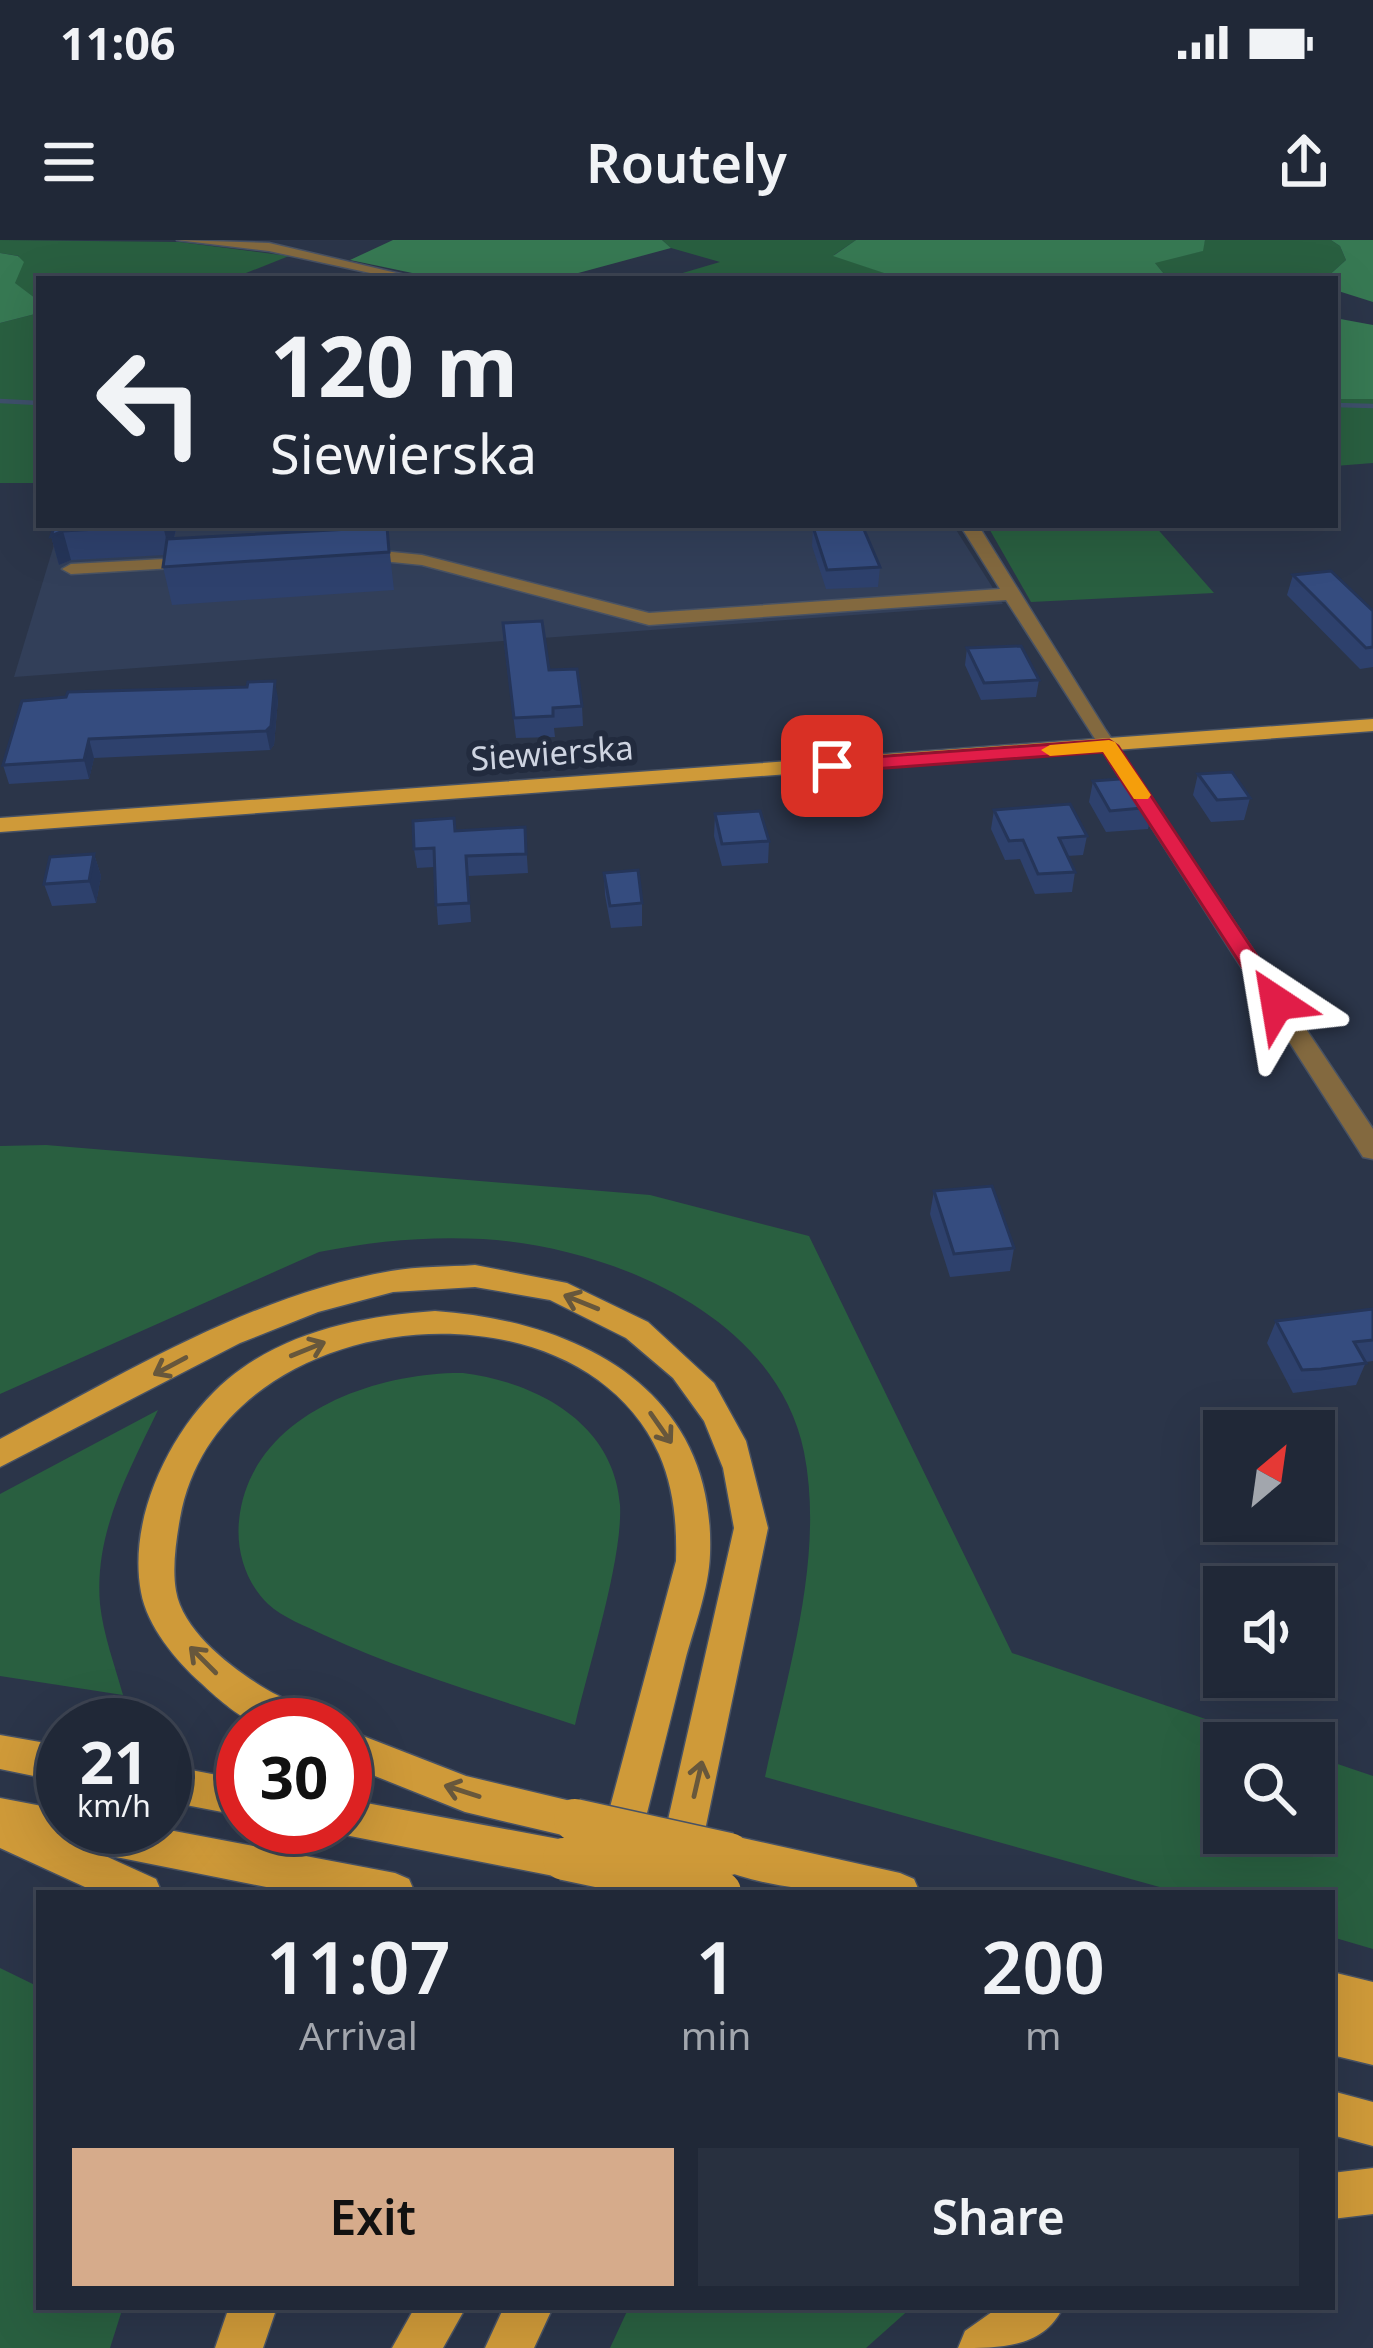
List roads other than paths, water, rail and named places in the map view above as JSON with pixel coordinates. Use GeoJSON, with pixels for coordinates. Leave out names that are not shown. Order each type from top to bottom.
{"type":"FeatureCollection","features":[{"type":"Feature","properties":{"kind":"main road","name":"Siewierska"},"geometry":{"type":"LineString","coordinates":[[0,825],[1373,725]]}},
{"type":"Feature","properties":{"kind":"main road"},"geometry":{"type":"LineString","coordinates":[[0,1454],[270,1314],[361,1285],[454,1276],[501,1280],[544,1289],[626,1322],[691,1375],[716,1409],[735,1445],[751,1528],[672,1890]]}},
{"type":"Feature","properties":{"kind":"main road"},"geometry":{"type":"LineString","coordinates":[[252,1698],[198,1659],[158,1594],[158,1535],[172,1479],[200,1430],[261,1371],[297,1353],[378,1328],[424,1323],[490,1328],[550,1343],[590,1361],[622,1384],[672,1444],[696,1520],[693,1562],[608,1890]]}},
{"type":"Feature","properties":{"kind":"main road"},"geometry":{"type":"LineString","coordinates":[[0,1752],[36,1758]]}},
{"type":"Feature","properties":{"kind":"main road"},"geometry":{"type":"LineString","coordinates":[[372,1757],[465,1794],[575,1820],[725,1880]]}},
{"type":"Feature","properties":{"kind":"main road"},"geometry":{"type":"LineString","coordinates":[[0,1816],[380,1890]]}},
{"type":"Feature","properties":{"kind":"main road"},"geometry":{"type":"LineString","coordinates":[[372,1822],[564,1859],[725,1880],[860,1890]]}},
{"type":"Feature","properties":{"kind":"main road"},"geometry":{"type":"LineString","coordinates":[[0,1828],[135,1890]]}},
{"type":"Feature","properties":{"kind":"main road"},"geometry":{"type":"LineString","coordinates":[[1335,1994],[1373,2003]]}},
{"type":"Feature","properties":{"kind":"main road"},"geometry":{"type":"LineString","coordinates":[[1335,2035],[1373,2044]]}},
{"type":"Feature","properties":{"kind":"main road"},"geometry":{"type":"LineString","coordinates":[[1335,2114],[1373,2124]]}},
{"type":"Feature","properties":{"kind":"main road"},"geometry":{"type":"LineString","coordinates":[[1335,2196],[1373,2191]]}},
{"type":"Feature","properties":{"kind":"main road"},"geometry":{"type":"LineString","coordinates":[[238,2348],[253,2310]]}},
{"type":"Feature","properties":{"kind":"main road"},"geometry":{"type":"LineString","coordinates":[[416,2348],[440,2310]]}},
{"type":"Feature","properties":{"kind":"main road"},"geometry":{"type":"LineString","coordinates":[[509,2348],[528,2310]]}},
{"type":"Feature","properties":{"kind":"main road"},"geometry":{"type":"LineString","coordinates":[[982,2348],[1035,2310]]}},
{"type":"Feature","properties":{"kind":"street"},"geometry":{"type":"LineString","coordinates":[[183,240],[269,247],[402,276]]}},
{"type":"Feature","properties":{"kind":"street"},"geometry":{"type":"LineString","coordinates":[[971,528],[1373,1150]]}},
{"type":"Feature","properties":{"kind":"street"},"geometry":{"type":"LineString","coordinates":[[189,547],[209,546]]}},
{"type":"Feature","properties":{"kind":"street"},"geometry":{"type":"LineString","coordinates":[[337,554],[382,553],[422,560],[649,619],[1012,595]]}},
{"type":"Feature","properties":{"kind":"street"},"geometry":{"type":"LineString","coordinates":[[70,569],[226,560]]}},
{"type":"Feature","properties":{"kind":"waterway"},"geometry":{"type":"LineString","coordinates":[[0,401],[36,403]]}},
{"type":"Feature","properties":{"kind":"waterway"},"geometry":{"type":"LineString","coordinates":[[1338,405],[1373,406]]}}]}
